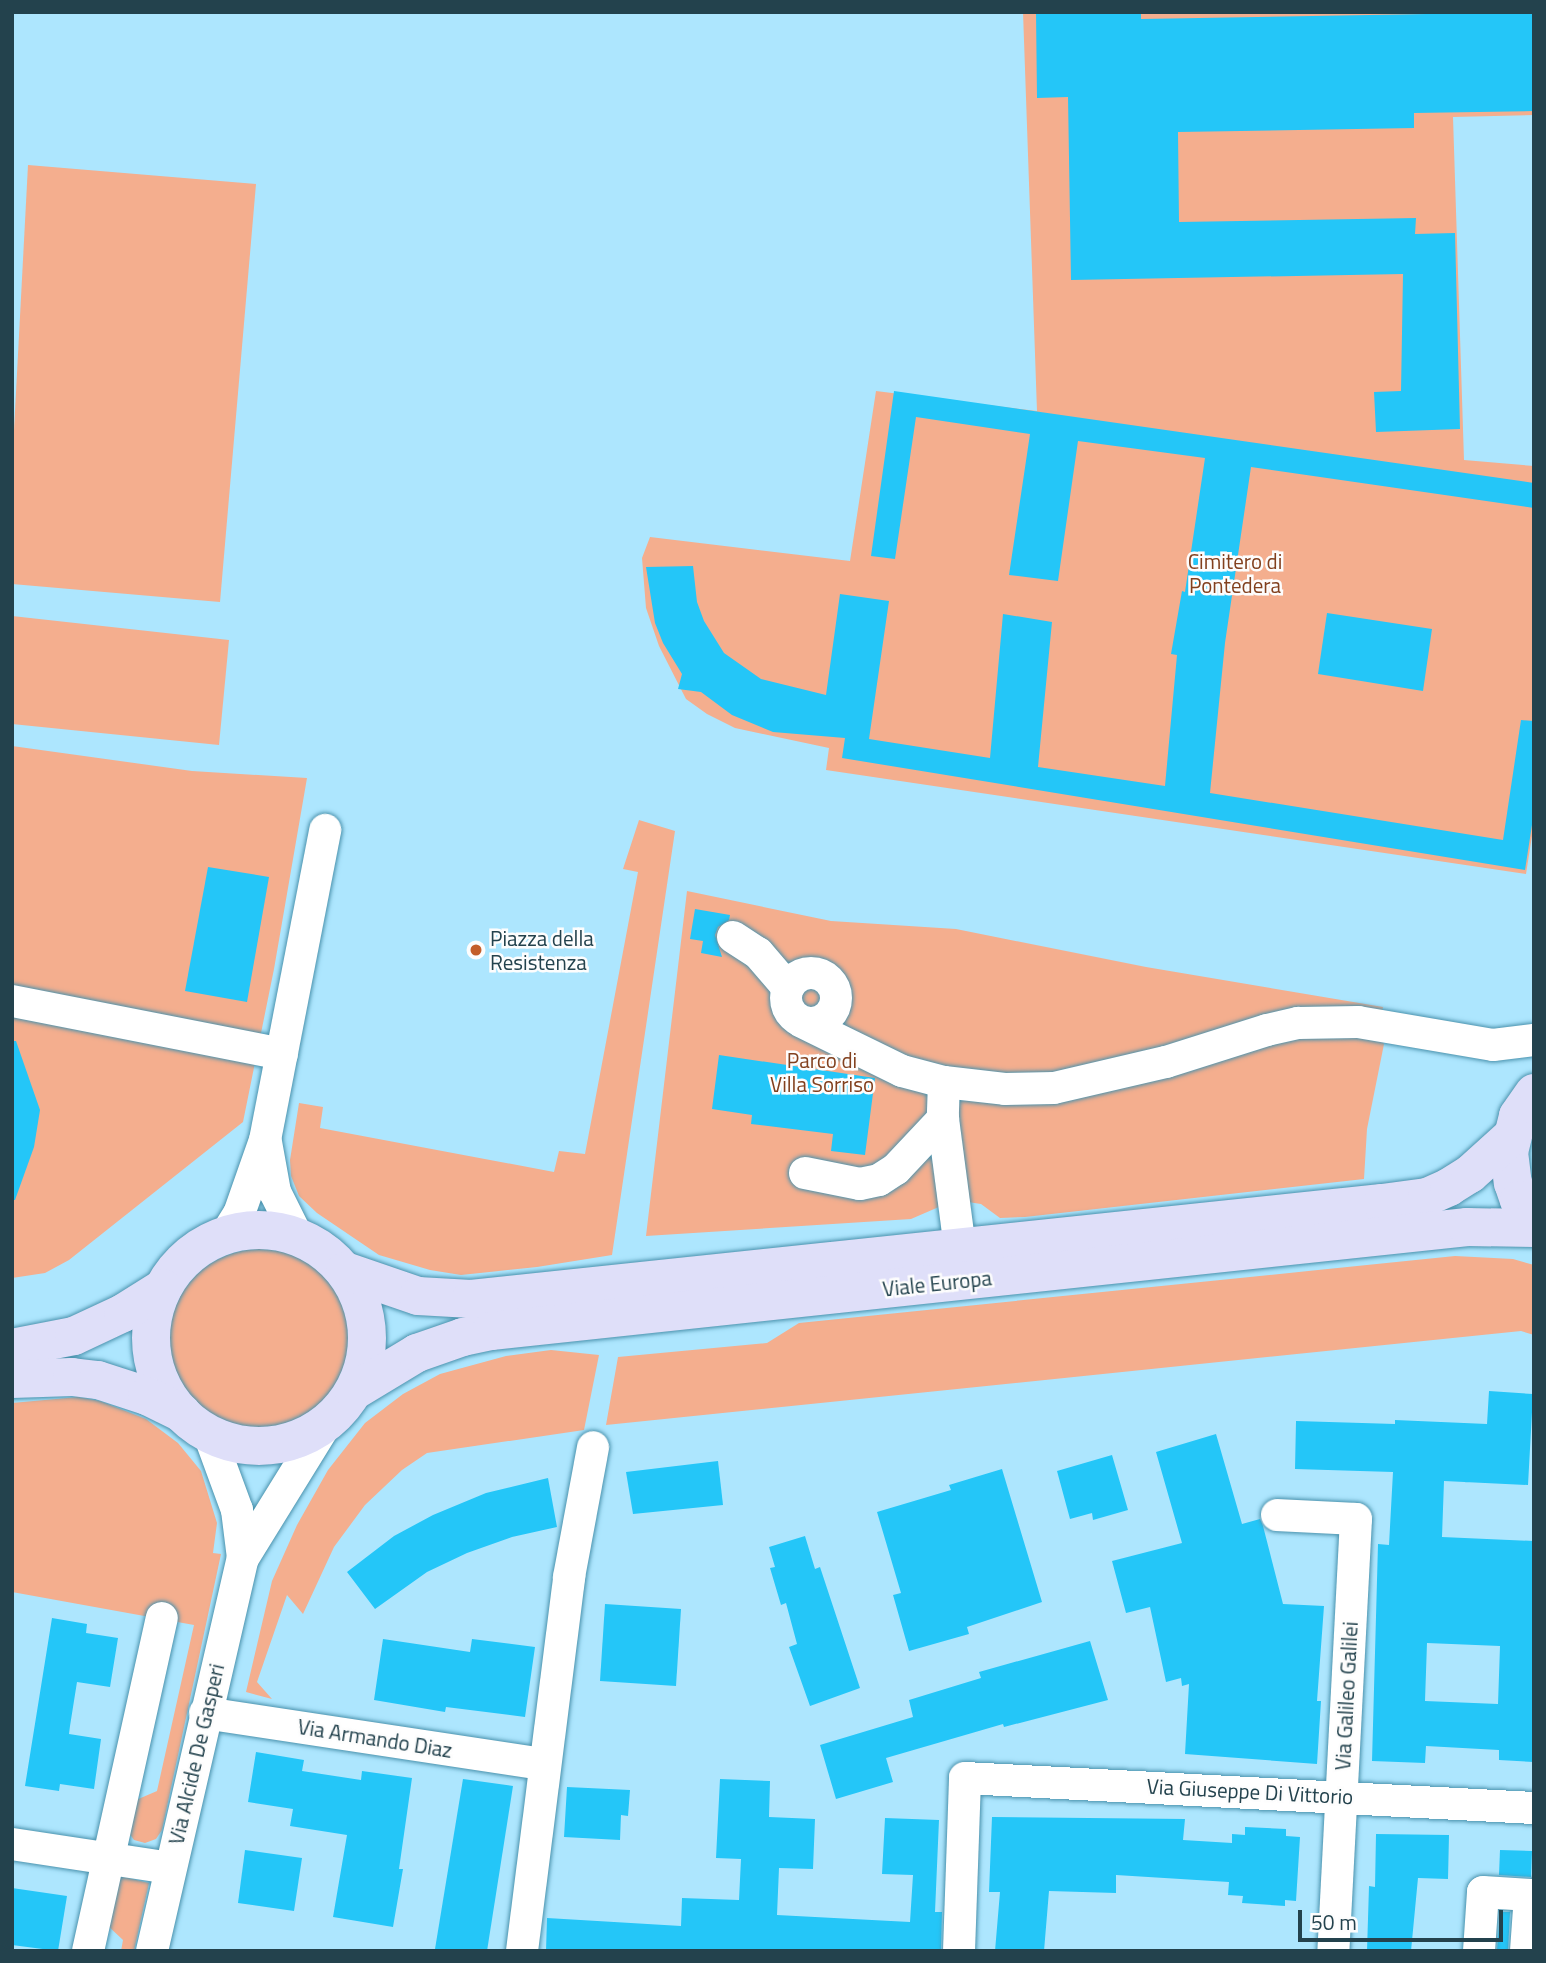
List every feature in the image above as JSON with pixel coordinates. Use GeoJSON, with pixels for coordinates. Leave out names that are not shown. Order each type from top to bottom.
{"type":"FeatureCollection","features":[{"type":"Feature","properties":{"kind":"main road","name":"Viale Europa"},"geometry":{"type":"LineString","coordinates":[[1534,1093],[1518,1116],[1512,1136],[1509,1164],[1519,1200],[1534,1220]]}},
{"type":"Feature","properties":{"kind":"main road","name":"Viale Europa"},"geometry":{"type":"LineString","coordinates":[[345,1271],[418,1296],[471,1299],[1427,1196],[1470,1174],[1512,1136]]}},
{"type":"Feature","properties":{"kind":"main road","name":"Viale Europa"},"geometry":{"type":"LineString","coordinates":[[12,1380],[72,1377],[99,1380],[161,1402],[195,1423],[239,1444],[270,1445],[300,1438],[327,1422],[354,1391],[417,1353],[463,1337],[491,1331],[1409,1233],[1483,1226],[1534,1228]]}},
{"type":"Feature","properties":{"kind":"main road","name":"Viale Europa"},"geometry":{"type":"LineString","coordinates":[[12,1348],[74,1336],[122,1313],[163,1288],[194,1251],[225,1236],[261,1230],[297,1236],[331,1256],[345,1271],[356,1289],[368,1330],[362,1372],[354,1391]]}},
{"type":"Feature","properties":{"kind":"main road","name":"Viale Europa"},"geometry":{"type":"LineString","coordinates":[[163,1288],[153,1316],[152,1355],[166,1392],[195,1423]]}},
{"type":"Feature","properties":{"kind":"street"},"geometry":{"type":"LineString","coordinates":[[225,1236],[239,1214],[265,1140],[325,830]]}},
{"type":"Feature","properties":{"kind":"street"},"geometry":{"type":"LineString","coordinates":[[733,937],[758,953],[788,988]]}},
{"type":"Feature","properties":{"kind":"street"},"geometry":{"type":"LineString","coordinates":[[820,1026],[836,1000],[834,988],[827,978],[808,973],[793,980],[788,988],[786,1004],[791,1014],[820,1026],[902,1071],[944,1082],[1005,1089],[1054,1088],[1166,1062],[1267,1030],[1316,1022],[1358,1022],[1493,1045],[1534,1040]]}},
{"type":"Feature","properties":{"kind":"street"},"geometry":{"type":"LineString","coordinates":[[12,1001],[282,1054]]}},
{"type":"Feature","properties":{"kind":"street"},"geometry":{"type":"LineString","coordinates":[[944,1082],[943,1119],[960,1248]]}},
{"type":"Feature","properties":{"kind":"street"},"geometry":{"type":"LineString","coordinates":[[805,1173],[860,1184],[879,1180],[897,1169],[943,1119]]}},
{"type":"Feature","properties":{"kind":"street"},"geometry":{"type":"LineString","coordinates":[[265,1140],[275,1192],[297,1236]]}},
{"type":"Feature","properties":{"kind":"street","name":"Via Alcide De Gasperi"},"geometry":{"type":"LineString","coordinates":[[152,1951],[243,1558],[327,1422]]}},
{"type":"Feature","properties":{"kind":"street","name":"Via Alcide De Gasperi"},"geometry":{"type":"LineString","coordinates":[[195,1423],[237,1510],[243,1558]]}},
{"type":"Feature","properties":{"kind":"street"},"geometry":{"type":"LineString","coordinates":[[522,1951],[569,1577],[593,1447]]}},
{"type":"Feature","properties":{"kind":"street","name":"Via Galileo Galilei"},"geometry":{"type":"LineString","coordinates":[[1278,1515],[1356,1519],[1333,1951]]}},
{"type":"Feature","properties":{"kind":"street"},"geometry":{"type":"LineString","coordinates":[[88,1951],[162,1618]]}},
{"type":"Feature","properties":{"kind":"street","name":"Via Armando Diaz"},"geometry":{"type":"LineString","coordinates":[[205,1713],[544,1763]]}},
{"type":"Feature","properties":{"kind":"street","name":"Via Giuseppe Di Vittorio"},"geometry":{"type":"LineString","coordinates":[[959,1951],[965,1778],[1534,1808]]}},
{"type":"Feature","properties":{"kind":"street"},"geometry":{"type":"LineString","coordinates":[[12,1844],[170,1868]]}},
{"type":"Feature","properties":{"kind":"street"},"geometry":{"type":"LineString","coordinates":[[1479,1951],[1483,1892],[1532,1895],[1526,1951]]}},
{"type":"Feature","properties":{"kind":"green space","name":"Cimitero di Pontedera"},"geometry":{"type":"Polygon","coordinates":[[[1023,12],[1534,12],[1534,115],[1453,117],[1464,460],[1534,466],[1534,823],[1526,874],[826,770],[829,748],[735,728],[707,714],[686,699],[659,646],[646,608],[642,558],[650,537],[850,561],[876,391],[1037,411],[1023,12]]]}},
{"type":"Feature","properties":{"kind":"green space"},"geometry":{"type":"Polygon","coordinates":[[[28,165],[256,184],[220,602],[12,584],[12,468],[28,165]]]}},
{"type":"Feature","properties":{"kind":"green space"},"geometry":{"type":"Polygon","coordinates":[[[12,616],[229,640],[219,745],[12,724],[12,616]]]}},
{"type":"Feature","properties":{"kind":"green space"},"geometry":{"type":"Polygon","coordinates":[[[12,746],[192,771],[307,778],[274,969],[243,1122],[69,1260],[45,1273],[12,1278],[12,746]]]}},
{"type":"Feature","properties":{"kind":"green space"},"geometry":{"type":"Polygon","coordinates":[[[639,820],[675,831],[612,1255],[461,1275],[430,1270],[379,1255],[317,1213],[299,1196],[291,1176],[290,1160],[299,1103],[323,1107],[320,1128],[554,1172],[559,1151],[585,1154],[638,872],[623,869],[639,820]]]}},
{"type":"Feature","properties":{"kind":"green space","name":"Parco di Villa Sorriso"},"geometry":{"type":"Polygon","coordinates":[[[687,891],[831,921],[956,929],[1146,967],[1383,1007],[1377,1035],[1384,1044],[1367,1129],[1364,1179],[1025,1217],[1000,1218],[981,1204],[955,1200],[911,1219],[646,1236],[687,891]]]}},
{"type":"Feature","properties":{"kind":"green space"},"geometry":{"type":"Polygon","coordinates":[[[260,1249],[278,1250],[295,1256],[325,1275],[344,1305],[350,1322],[350,1358],[344,1375],[325,1405],[295,1424],[278,1430],[260,1431],[242,1430],[225,1424],[195,1405],[176,1375],[170,1358],[169,1340],[170,1322],[176,1305],[195,1275],[225,1256],[242,1250],[260,1249]]]}},
{"type":"Feature","properties":{"kind":"green space"},"geometry":{"type":"Polygon","coordinates":[[[1455,1256],[1513,1259],[1534,1265],[1534,1335],[1521,1331],[606,1425],[618,1357],[767,1343],[799,1323],[1455,1256]]]}},
{"type":"Feature","properties":{"kind":"green space"},"geometry":{"type":"Polygon","coordinates":[[[551,1350],[599,1355],[584,1430],[427,1453],[402,1470],[365,1505],[334,1547],[303,1614],[287,1595],[257,1682],[272,1699],[246,1692],[272,1581],[297,1525],[328,1470],[365,1423],[403,1394],[440,1374],[506,1356],[551,1350]]]}},
{"type":"Feature","properties":{"kind":"green space"},"geometry":{"type":"Polygon","coordinates":[[[78,1397],[100,1401],[146,1419],[178,1443],[201,1471],[217,1523],[213,1553],[221,1554],[162,1830],[156,1839],[145,1843],[134,1840],[129,1833],[136,1800],[157,1791],[194,1625],[12,1592],[12,1403],[78,1397]]]}},
{"type":"Feature","properties":{"kind":"green space"},"geometry":{"type":"Polygon","coordinates":[[[116,1875],[149,1883],[134,1951],[121,1951],[123,1940],[106,1924],[116,1875]]]}},
{"type":"Feature","properties":{"kind":"building"},"geometry":{"type":"Polygon","coordinates":[[[1036,12],[1141,12],[1141,19],[1534,12],[1534,111],[1414,113],[1414,128],[1178,132],[1179,222],[1416,218],[1415,234],[1455,233],[1460,429],[1376,432],[1374,392],[1401,391],[1403,274],[1071,280],[1068,97],[1037,98],[1036,12]]]}},
{"type":"Feature","properties":{"kind":"building"},"geometry":{"type":"Polygon","coordinates":[[[894,391],[1534,483],[1534,508],[1251,467],[1225,643],[1210,793],[1503,840],[1521,720],[1534,721],[1534,812],[1525,870],[842,758],[845,738],[773,732],[732,715],[701,692],[678,689],[682,674],[663,643],[655,623],[646,567],[693,566],[697,602],[704,621],[724,653],[761,679],[826,695],[840,594],[889,601],[869,739],[990,758],[1003,614],[1052,622],[1038,767],[1165,786],[1177,655],[1171,654],[1182,591],[1185,592],[1205,458],[1078,441],[1058,581],[1009,575],[1030,434],[916,417],[895,559],[871,556],[894,391]]]}},
{"type":"Feature","properties":{"kind":"building"},"geometry":{"type":"Polygon","coordinates":[[[1327,613],[1432,629],[1423,691],[1318,674],[1327,613]]]}},
{"type":"Feature","properties":{"kind":"building"},"geometry":{"type":"Polygon","coordinates":[[[208,867],[269,877],[247,1002],[185,991],[208,867]]]}},
{"type":"Feature","properties":{"kind":"building"},"geometry":{"type":"Polygon","coordinates":[[[695,909],[730,915],[729,920],[718,927],[715,935],[722,957],[701,953],[703,941],[690,939],[695,909]]]}},
{"type":"Feature","properties":{"kind":"building"},"geometry":{"type":"Polygon","coordinates":[[[12,1041],[16,1041],[40,1110],[34,1147],[15,1200],[12,1200],[12,1041]]]}},
{"type":"Feature","properties":{"kind":"building"},"geometry":{"type":"Polygon","coordinates":[[[719,1055],[875,1078],[865,1155],[831,1151],[833,1134],[751,1124],[752,1115],[712,1109],[719,1055]]]}},
{"type":"Feature","properties":{"kind":"building"},"geometry":{"type":"Polygon","coordinates":[[[1489,1391],[1533,1394],[1528,1485],[1444,1481],[1442,1537],[1534,1541],[1534,1762],[1499,1760],[1499,1750],[1426,1746],[1425,1763],[1372,1761],[1378,1544],[1389,1545],[1393,1472],[1295,1469],[1296,1421],[1395,1424],[1395,1420],[1487,1424],[1489,1391]],[[1427,1643],[1425,1701],[1498,1704],[1500,1646],[1427,1643]]]}},
{"type":"Feature","properties":{"kind":"building"},"geometry":{"type":"Polygon","coordinates":[[[1216,1434],[1242,1524],[1260,1519],[1263,1526],[1283,1604],[1324,1606],[1317,1701],[1321,1701],[1317,1764],[1185,1754],[1189,1684],[1182,1686],[1181,1678],[1166,1682],[1150,1607],[1126,1613],[1112,1561],[1182,1543],[1156,1452],[1216,1434]]]}},
{"type":"Feature","properties":{"kind":"building"},"geometry":{"type":"Polygon","coordinates":[[[1112,1455],[1128,1510],[1093,1520],[1092,1513],[1070,1519],[1057,1471],[1112,1455]]]}},
{"type":"Feature","properties":{"kind":"building"},"geometry":{"type":"Polygon","coordinates":[[[718,1461],[723,1505],[633,1514],[626,1472],[718,1461]]]}},
{"type":"Feature","properties":{"kind":"building"},"geometry":{"type":"Polygon","coordinates":[[[1002,1469],[1042,1602],[967,1627],[969,1634],[909,1651],[893,1595],[901,1593],[877,1512],[951,1490],[949,1485],[1002,1469]]]}},
{"type":"Feature","properties":{"kind":"building"},"geometry":{"type":"Polygon","coordinates":[[[548,1478],[557,1527],[512,1537],[467,1553],[427,1572],[375,1609],[347,1572],[394,1536],[433,1515],[486,1493],[548,1478]]]}},
{"type":"Feature","properties":{"kind":"building"},"geometry":{"type":"Polygon","coordinates":[[[805,1536],[815,1569],[820,1567],[860,1688],[810,1706],[789,1647],[797,1644],[786,1603],[781,1605],[770,1568],[775,1567],[769,1547],[805,1536]]]}},
{"type":"Feature","properties":{"kind":"building"},"geometry":{"type":"Polygon","coordinates":[[[605,1604],[681,1609],[676,1686],[600,1681],[605,1604]]]}},
{"type":"Feature","properties":{"kind":"building"},"geometry":{"type":"Polygon","coordinates":[[[52,1618],[87,1624],[86,1633],[118,1638],[110,1687],[77,1682],[70,1726],[69,1734],[101,1739],[94,1789],[60,1784],[59,1791],[25,1786],[52,1618]]]}},
{"type":"Feature","properties":{"kind":"building"},"geometry":{"type":"Polygon","coordinates":[[[383,1639],[470,1652],[472,1639],[535,1647],[525,1717],[446,1707],[445,1712],[374,1700],[383,1639]]]}},
{"type":"Feature","properties":{"kind":"building"},"geometry":{"type":"Polygon","coordinates":[[[1090,1641],[1108,1700],[1004,1727],[1003,1724],[886,1758],[893,1782],[836,1799],[820,1745],[913,1717],[909,1700],[981,1678],[979,1672],[1090,1641]]]}},
{"type":"Feature","properties":{"kind":"building"},"geometry":{"type":"Polygon","coordinates":[[[256,1752],[304,1760],[302,1771],[361,1780],[362,1771],[412,1778],[399,1869],[403,1869],[393,1927],[333,1917],[347,1835],[290,1826],[293,1809],[248,1802],[256,1752]]]}},
{"type":"Feature","properties":{"kind":"building"},"geometry":{"type":"Polygon","coordinates":[[[463,1779],[513,1786],[487,1951],[435,1949],[463,1779]]]}},
{"type":"Feature","properties":{"kind":"building"},"geometry":{"type":"Polygon","coordinates":[[[720,1779],[770,1781],[769,1817],[815,1819],[813,1869],[779,1868],[777,1915],[910,1922],[913,1875],[882,1874],[885,1818],[939,1820],[935,1912],[942,1912],[941,1951],[546,1951],[547,1918],[681,1926],[682,1898],[739,1900],[741,1859],[716,1858],[720,1779]]]}},
{"type":"Feature","properties":{"kind":"building"},"geometry":{"type":"Polygon","coordinates":[[[567,1787],[630,1790],[628,1816],[621,1815],[620,1840],[564,1837],[567,1787]]]}},
{"type":"Feature","properties":{"kind":"building"},"geometry":{"type":"Polygon","coordinates":[[[992,1817],[1185,1819],[1183,1840],[1232,1843],[1232,1834],[1245,1835],[1245,1827],[1286,1829],[1286,1836],[1300,1837],[1296,1901],[1285,1900],[1285,1906],[1242,1903],[1243,1896],[1228,1895],[1229,1882],[1116,1875],[1116,1893],[1049,1891],[1044,1951],[995,1951],[1000,1892],[989,1892],[992,1817]]]}},
{"type":"Feature","properties":{"kind":"building"},"geometry":{"type":"Polygon","coordinates":[[[1376,1834],[1449,1835],[1448,1879],[1418,1878],[1411,1951],[1367,1951],[1369,1886],[1375,1887],[1376,1834]]]}},
{"type":"Feature","properties":{"kind":"building"},"geometry":{"type":"Polygon","coordinates":[[[245,1850],[302,1858],[294,1911],[238,1903],[245,1850]]]}},
{"type":"Feature","properties":{"kind":"building"},"geometry":{"type":"Polygon","coordinates":[[[1500,1850],[1532,1851],[1531,1877],[1499,1875],[1500,1850]]]}},
{"type":"Feature","properties":{"kind":"building"},"geometry":{"type":"Polygon","coordinates":[[[12,1888],[67,1896],[58,1951],[12,1945],[12,1888]]]}},
{"type":"Feature","properties":{"kind":"building"},"geometry":{"type":"Polygon","coordinates":[[[1500,1912],[1510,1912],[1508,1951],[1497,1950],[1500,1912]]]}},
{"type":"Feature","properties":{"kind":"place","name":"Piazza della Resistenza"},"geometry":{"type":"Point","coordinates":[476,950]}}]}
